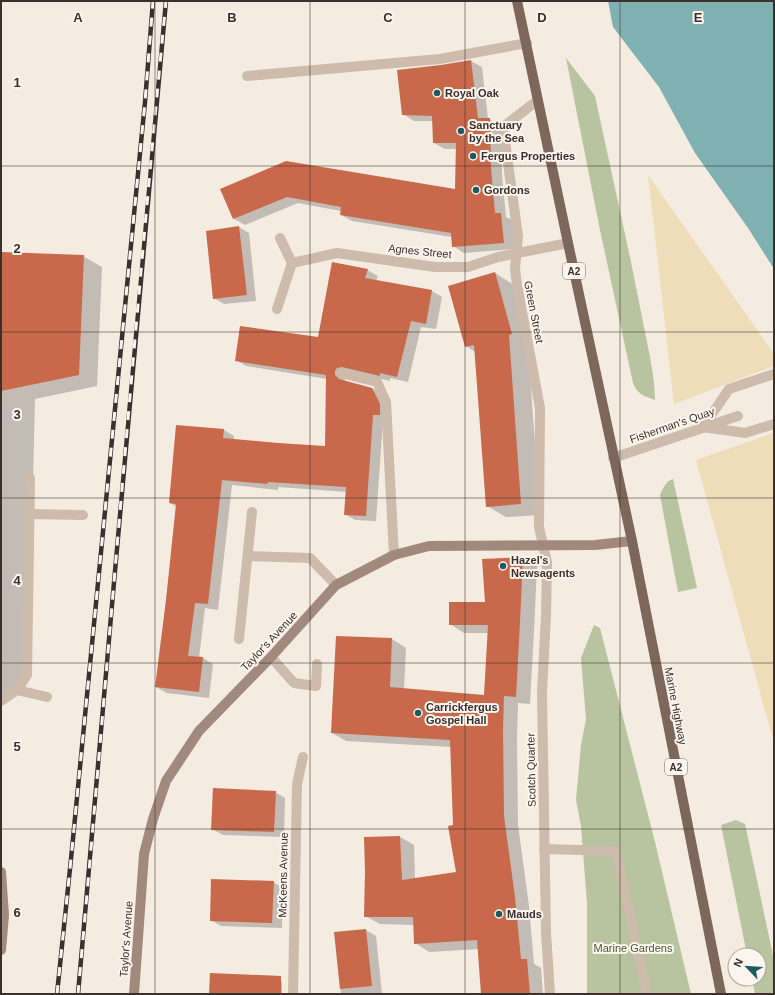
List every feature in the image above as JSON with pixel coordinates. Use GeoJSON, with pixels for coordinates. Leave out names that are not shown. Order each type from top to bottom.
{"type":"FeatureCollection","features":[{"type":"Feature","properties":{"kind":"main road","name":"A2"},"geometry":{"type":"LineString","coordinates":[[517,1],[613,458],[632,541]]}},
{"type":"Feature","properties":{"kind":"main road","name":"Marine Highway"},"geometry":{"type":"LineString","coordinates":[[632,541],[721,994]]}},
{"type":"Feature","properties":{"kind":"street"},"geometry":{"type":"LineString","coordinates":[[247,76],[440,59],[527,43]]}},
{"type":"Feature","properties":{"kind":"street","name":"Green Street"},"geometry":{"type":"LineString","coordinates":[[538,100],[503,127],[518,236],[515,269],[517,285],[540,408],[539,527],[543,545]]}},
{"type":"Feature","properties":{"kind":"street"},"geometry":{"type":"LineString","coordinates":[[277,308],[292,263],[280,238]]}},
{"type":"Feature","properties":{"kind":"street","name":"Agnes Street"},"geometry":{"type":"LineString","coordinates":[[292,263],[337,253],[435,267],[468,267],[498,257],[568,243]]}},
{"type":"Feature","properties":{"kind":"street"},"geometry":{"type":"LineString","coordinates":[[341,373],[377,382],[386,402],[394,555]]}},
{"type":"Feature","properties":{"kind":"street"},"geometry":{"type":"LineString","coordinates":[[774,374],[729,389],[703,427],[745,433],[774,424]]}},
{"type":"Feature","properties":{"kind":"street","name":"Fisherman's Quay"},"geometry":{"type":"LineString","coordinates":[[613,458],[738,416]]}},
{"type":"Feature","properties":{"kind":"street"},"geometry":{"type":"LineString","coordinates":[[1,701],[17,690],[27,675],[30,478]]}},
{"type":"Feature","properties":{"kind":"street"},"geometry":{"type":"LineString","coordinates":[[239,639],[252,512]]}},
{"type":"Feature","properties":{"kind":"street"},"geometry":{"type":"LineString","coordinates":[[29,514],[83,516]]}},
{"type":"Feature","properties":{"kind":"street","name":"Taylor's Avenue"},"geometry":{"type":"LineString","coordinates":[[134,994],[144,854],[153,819],[166,781],[199,731],[271,657],[336,585],[394,555],[429,546],[595,545],[632,541]]}},
{"type":"Feature","properties":{"kind":"street","name":"Scotch Quarter"},"geometry":{"type":"LineString","coordinates":[[543,545],[547,562],[542,692],[544,849],[546,933],[550,994]]}},
{"type":"Feature","properties":{"kind":"street"},"geometry":{"type":"LineString","coordinates":[[248,556],[310,558],[336,585]]}},
{"type":"Feature","properties":{"kind":"street"},"geometry":{"type":"LineString","coordinates":[[271,657],[294,683],[316,686],[317,664]]}},
{"type":"Feature","properties":{"kind":"street"},"geometry":{"type":"LineString","coordinates":[[17,690],[47,697]]}},
{"type":"Feature","properties":{"kind":"street","name":"McKeens Avenue"},"geometry":{"type":"LineString","coordinates":[[293,994],[297,784],[303,757]]}},
{"type":"Feature","properties":{"kind":"street"},"geometry":{"type":"LineString","coordinates":[[544,849],[616,851],[647,994]]}},
{"type":"Feature","properties":{"kind":"street"},"geometry":{"type":"LineString","coordinates":[[1,872],[4,915],[1,950]]}},
{"type":"Feature","properties":{"kind":"green space"},"geometry":{"type":"Polygon","coordinates":[[[566,58],[595,96],[650,357],[655,400],[639,393],[633,383],[600,230],[566,58]]]}},
{"type":"Feature","properties":{"kind":"green space"},"geometry":{"type":"Polygon","coordinates":[[[673,479],[697,588],[678,592],[660,495],[667,483],[673,479]]]}},
{"type":"Feature","properties":{"kind":"green space","name":"Marine Gardens"},"geometry":{"type":"Polygon","coordinates":[[[594,625],[600,628],[655,842],[691,994],[587,994],[587,903],[581,826],[576,800],[581,745],[586,719],[581,658],[594,625]]]}},
{"type":"Feature","properties":{"kind":"green space"},"geometry":{"type":"Polygon","coordinates":[[[736,820],[745,824],[774,960],[774,994],[755,994],[754,987],[767,987],[767,947],[745,947],[721,825],[736,820]]]}},
{"type":"Feature","properties":{"kind":"sand"},"geometry":{"type":"Polygon","coordinates":[[[648,175],[774,354],[774,366],[674,404],[648,175]]]}},
{"type":"Feature","properties":{"kind":"sand"},"geometry":{"type":"Polygon","coordinates":[[[774,433],[774,743],[696,460],[774,433]]]}},
{"type":"Feature","properties":{"kind":"water"},"geometry":{"type":"Polygon","coordinates":[[[608,1],[774,1],[774,269],[748,228],[695,153],[659,87],[613,27],[608,1]]]}},
{"type":"Feature","properties":{"kind":"building"},"geometry":{"type":"Polygon","coordinates":[[[471,60],[478,118],[490,118],[491,168],[495,213],[501,213],[504,243],[452,247],[451,233],[340,215],[341,207],[287,197],[233,219],[220,189],[286,161],[455,189],[456,143],[433,143],[432,116],[402,115],[397,70],[471,60]]]}},
{"type":"Feature","properties":{"kind":"building"},"geometry":{"type":"Polygon","coordinates":[[[239,226],[247,295],[213,299],[206,231],[239,226]]]}},
{"type":"Feature","properties":{"kind":"building"},"geometry":{"type":"Polygon","coordinates":[[[1,252],[84,255],[79,375],[1,391],[1,252]]]}},
{"type":"Feature","properties":{"kind":"building"},"geometry":{"type":"Polygon","coordinates":[[[332,262],[368,269],[365,278],[432,290],[426,324],[411,321],[397,377],[380,373],[380,376],[342,367],[337,368],[335,371],[335,375],[339,379],[372,388],[380,404],[380,415],[373,415],[366,516],[344,515],[346,487],[268,482],[267,484],[222,480],[208,604],[195,603],[188,656],[203,657],[199,692],[155,687],[176,504],[169,503],[176,425],[224,429],[223,438],[325,446],[326,375],[235,361],[240,326],[318,337],[332,262]]]}},
{"type":"Feature","properties":{"kind":"building"},"geometry":{"type":"Polygon","coordinates":[[[495,272],[512,334],[509,335],[521,504],[486,507],[474,345],[465,347],[448,286],[495,272]]]}},
{"type":"Feature","properties":{"kind":"building"},"geometry":{"type":"Polygon","coordinates":[[[523,557],[516,697],[504,696],[504,816],[515,897],[521,959],[527,959],[530,994],[481,994],[477,940],[414,944],[413,917],[364,917],[364,837],[400,836],[402,880],[456,872],[448,826],[453,825],[450,740],[331,733],[336,636],[392,638],[390,687],[484,695],[488,625],[449,625],[449,602],[485,602],[482,559],[523,557]]]}},
{"type":"Feature","properties":{"kind":"building"},"geometry":{"type":"Polygon","coordinates":[[[213,788],[276,791],[274,832],[211,830],[213,788]]]}},
{"type":"Feature","properties":{"kind":"building"},"geometry":{"type":"Polygon","coordinates":[[[211,879],[274,881],[272,923],[210,921],[211,879]]]}},
{"type":"Feature","properties":{"kind":"building"},"geometry":{"type":"Polygon","coordinates":[[[366,929],[372,986],[340,989],[334,932],[366,929]]]}},
{"type":"Feature","properties":{"kind":"building"},"geometry":{"type":"Polygon","coordinates":[[[210,973],[281,976],[281,994],[209,994],[210,973]]]}},
{"type":"Feature","properties":{"kind":"railway"},"geometry":{"type":"LineString","coordinates":[[57,994],[145,102],[153,1]]}},
{"type":"Feature","properties":{"kind":"railway"},"geometry":{"type":"LineString","coordinates":[[78,994],[166,1]]}},
{"type":"Feature","properties":{"kind":"place","name":"Royal Oak"},"geometry":{"type":"Point","coordinates":[437,93]}},
{"type":"Feature","properties":{"kind":"place","name":"Sanctuary by the Sea"},"geometry":{"type":"Point","coordinates":[461,131]}},
{"type":"Feature","properties":{"kind":"place","name":"Fergus Properties"},"geometry":{"type":"Point","coordinates":[473,156]}},
{"type":"Feature","properties":{"kind":"place","name":"Gordons"},"geometry":{"type":"Point","coordinates":[476,190]}},
{"type":"Feature","properties":{"kind":"place","name":"Hazel's Newsagents"},"geometry":{"type":"Point","coordinates":[503,566]}},
{"type":"Feature","properties":{"kind":"place","name":"Carrickfergus Gospel Hall"},"geometry":{"type":"Point","coordinates":[418,713]}},
{"type":"Feature","properties":{"kind":"place","name":"Mauds"},"geometry":{"type":"Point","coordinates":[499,914]}}]}
